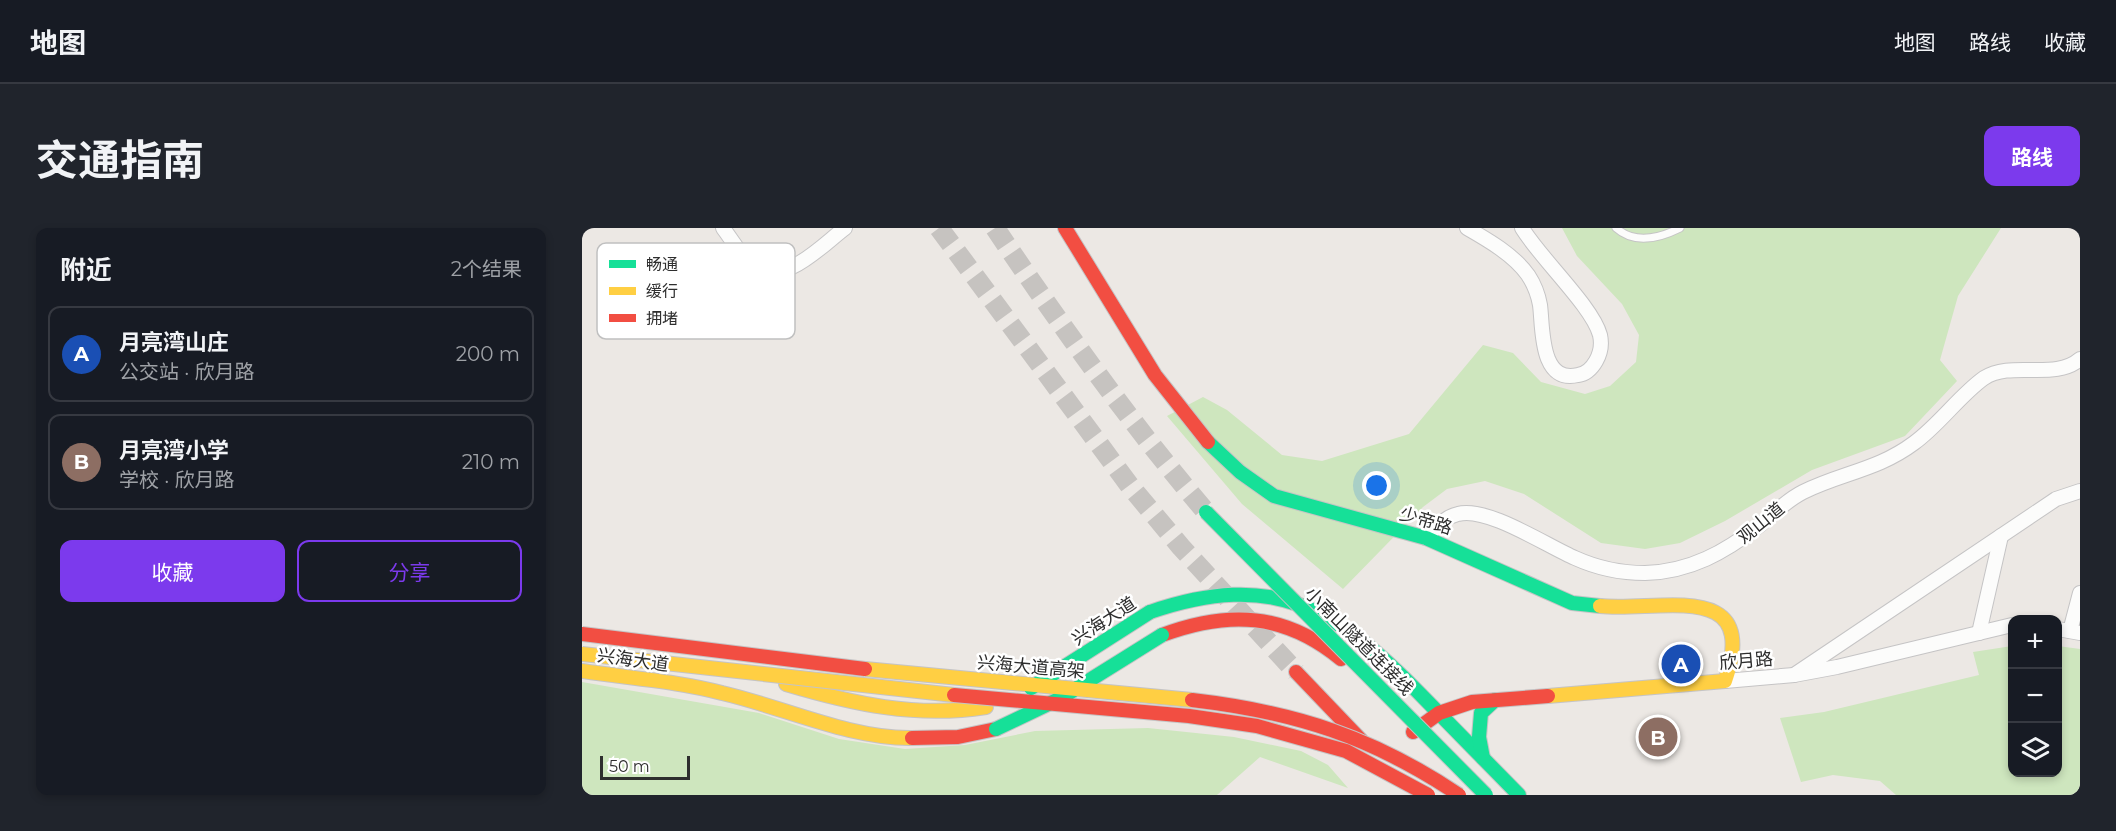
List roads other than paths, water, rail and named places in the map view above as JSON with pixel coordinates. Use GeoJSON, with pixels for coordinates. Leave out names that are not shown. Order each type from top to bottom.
{"type":"FeatureCollection","features":[{"type":"Feature","properties":{"kind":"street"},"geometry":{"type":"LineString","coordinates":[[723,228],[735,243]]}},
{"type":"Feature","properties":{"kind":"street"},"geometry":{"type":"LineString","coordinates":[[795,265],[845,228]]}},
{"type":"Feature","properties":{"kind":"street","name":"少帝路"},"geometry":{"type":"LineString","coordinates":[[1065,228],[1153,370],[1221,457],[1274,496],[1426,538],[1572,603],[1618,609],[1697,605],[1708,607],[1727,620],[1734,635],[1732,661],[1725,681]]}},
{"type":"Feature","properties":{"kind":"street"},"geometry":{"type":"LineString","coordinates":[[1467,228],[1511,257],[1524,269],[1538,295],[1542,339],[1548,359],[1565,374],[1580,375],[1591,368],[1598,357],[1600,334],[1591,317],[1521,228]]}},
{"type":"Feature","properties":{"kind":"street","name":"观山道"},"geometry":{"type":"LineString","coordinates":[[1426,538],[1443,521],[1458,513],[1469,513],[1487,516],[1577,559],[1611,570],[1644,573],[1679,569],[1719,554],[1804,491],[1852,475],[1894,457],[1934,428],[1984,379],[1997,372],[2059,368],[2075,364],[2080,359]]}},
{"type":"Feature","properties":{"kind":"street"},"geometry":{"type":"LineString","coordinates":[[1794,675],[2056,499],[2080,492]]}},
{"type":"Feature","properties":{"kind":"street","name":"小南山隧道连接线"},"geometry":{"type":"LineString","coordinates":[[1206,512],[1486,795]]}},
{"type":"Feature","properties":{"kind":"street"},"geometry":{"type":"LineString","coordinates":[[1979,633],[2001,536]]}},
{"type":"Feature","properties":{"kind":"street","name":"兴海大道"},"geometry":{"type":"LineString","coordinates":[[582,633],[718,663],[879,710],[929,714],[958,713],[986,707],[1012,697],[1056,674],[1150,612],[1176,601],[1229,592],[1278,597],[1308,606],[1332,617],[1370,643],[1518,795]]}},
{"type":"Feature","properties":{"kind":"street"},"geometry":{"type":"LineString","coordinates":[[2069,631],[2080,593]]}},
{"type":"Feature","properties":{"kind":"street","name":"兴海大道"},"geometry":{"type":"LineString","coordinates":[[582,671],[720,692],[862,732],[893,738],[958,737],[996,729],[1033,714],[1067,696],[1162,635],[1188,625],[1225,619],[1250,619],[1293,626],[1310,634],[1335,653],[1476,795]]}},
{"type":"Feature","properties":{"kind":"street","name":"欣月路"},"geometry":{"type":"LineString","coordinates":[[1413,732],[1439,713],[1472,702],[1794,675],[2008,626]]}},
{"type":"Feature","properties":{"kind":"street","name":"兴海大道高架"},"geometry":{"type":"LineString","coordinates":[[582,633],[898,673],[1187,699],[1263,709],[1324,724],[1372,743],[1413,764],[1459,795]]}},
{"type":"Feature","properties":{"kind":"street","name":"兴海大道高架"},"geometry":{"type":"LineString","coordinates":[[582,654],[897,690],[1236,723],[1285,732],[1346,751],[1384,769],[1428,795]]}},
{"type":"Feature","properties":{"kind":"street"},"geometry":{"type":"LineString","coordinates":[[1296,672],[1414,795]]}},
{"type":"Feature","properties":{"kind":"street"},"geometry":{"type":"LineString","coordinates":[[1483,758],[1479,737],[1481,713],[1484,706],[1495,700]]}},
{"type":"Feature","properties":{"kind":"lane"},"geometry":{"type":"LineString","coordinates":[[1616,228],[1636,238],[1653,238],[1680,228]]}},
{"type":"Feature","properties":{"kind":"tunnel"},"geometry":{"type":"LineString","coordinates":[[939,228],[1130,486],[1181,547],[1296,672]]}},
{"type":"Feature","properties":{"kind":"tunnel"},"geometry":{"type":"LineString","coordinates":[[995,228],[1096,373],[1206,512]]}},
{"type":"Feature","properties":{"kind":"place","name":"月亮湾山庄"},"geometry":{"type":"Point","coordinates":[1681,664]}},
{"type":"Feature","properties":{"kind":"place","name":"月亮湾小学"},"geometry":{"type":"Point","coordinates":[1658,737]}}]}
